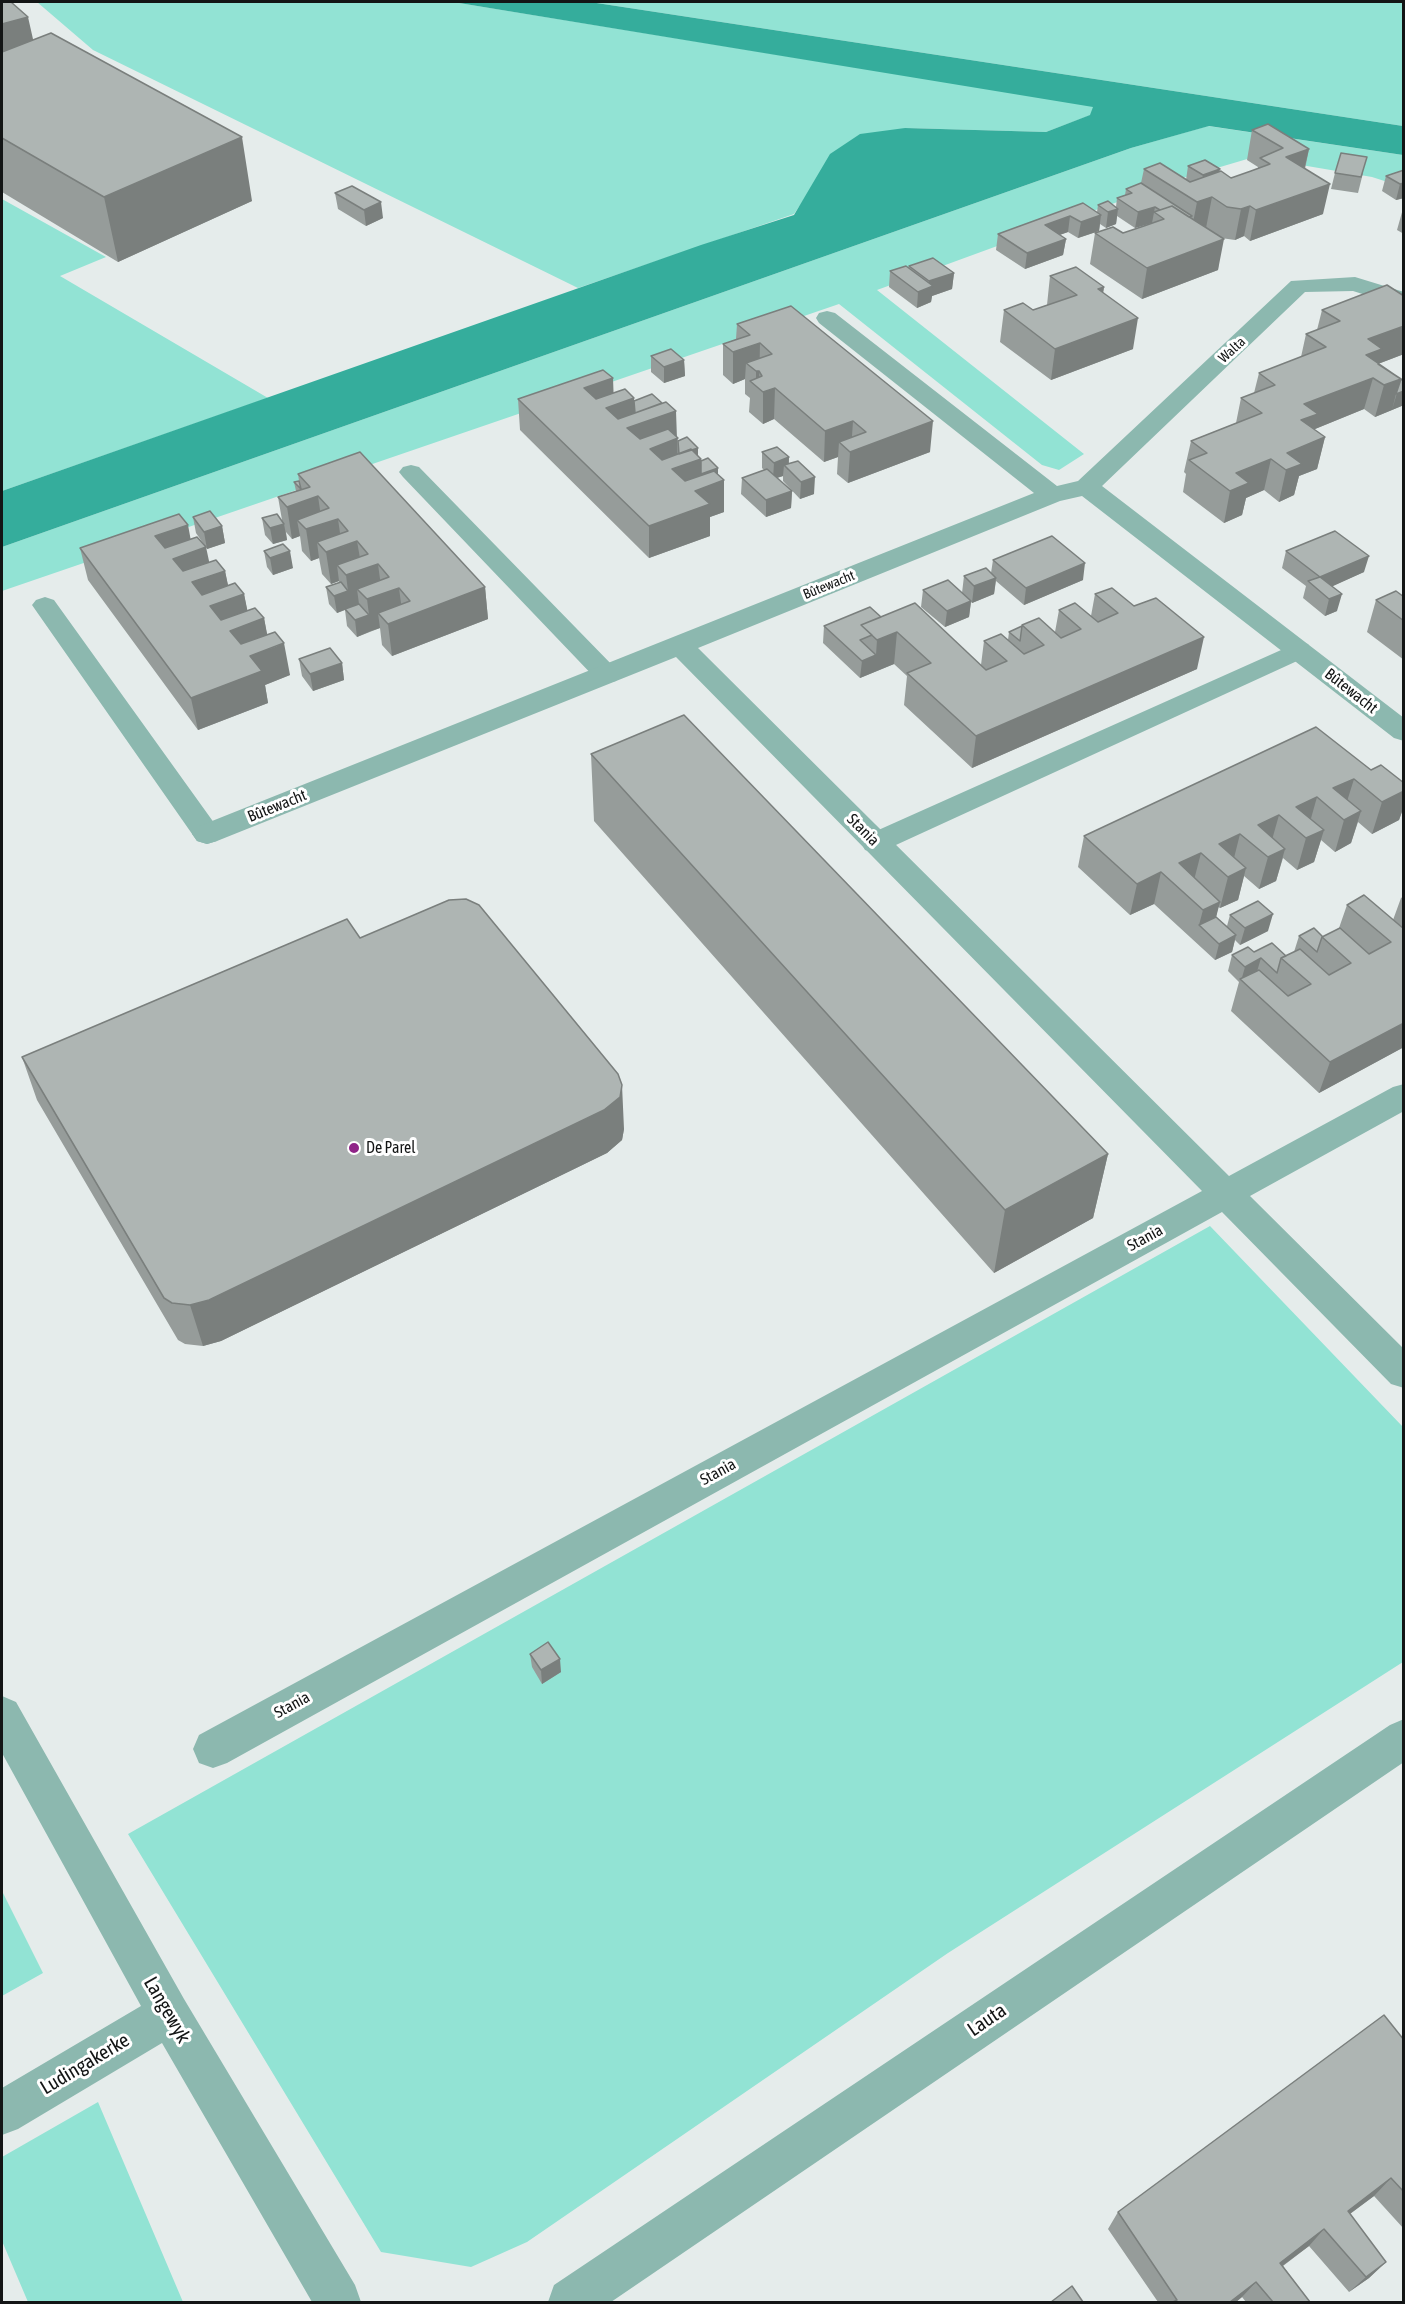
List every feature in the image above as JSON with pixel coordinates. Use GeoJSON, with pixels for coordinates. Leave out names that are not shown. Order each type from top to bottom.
{"type":"FeatureCollection","features":[{"type":"Feature","properties":{"kind":"street","name":"Walta"},"geometry":{"type":"LineString","coordinates":[[1087,487],[1299,286],[1355,284],[1404,300]]}},
{"type":"Feature","properties":{"kind":"street"},"geometry":{"type":"LineString","coordinates":[[827,318],[1052,495]]}},
{"type":"Feature","properties":{"kind":"street","name":"Bûtewacht"},"geometry":{"type":"LineString","coordinates":[[207,834],[1052,495],[1087,487],[1404,732]]}},
{"type":"Feature","properties":{"kind":"street","name":"Stania"},"geometry":{"type":"LineString","coordinates":[[679,645],[1404,1373]]}},
{"type":"Feature","properties":{"kind":"street","name":"Stania"},"geometry":{"type":"LineString","coordinates":[[213,1749],[1404,1096]]}},
{"type":"Feature","properties":{"kind":"street","name":"Langewyk"},"geometry":{"type":"LineString","coordinates":[[2,1715],[169,2014],[338,2302]]}},
{"type":"Feature","properties":{"kind":"street","name":"Lauta"},"geometry":{"type":"LineString","coordinates":[[571,2302],[1404,1738]]}},
{"type":"Feature","properties":{"kind":"street","name":"Ludingakerke"},"geometry":{"type":"LineString","coordinates":[[2,2113],[169,2014]]}},
{"type":"Feature","properties":{"kind":"lane"},"geometry":{"type":"LineString","coordinates":[[411,472],[607,675]]}},
{"type":"Feature","properties":{"kind":"lane","name":"Bûtewacht"},"geometry":{"type":"LineString","coordinates":[[45,605],[207,834]]}},
{"type":"Feature","properties":{"kind":"lane"},"geometry":{"type":"LineString","coordinates":[[874,843],[1299,650]]}},
{"type":"Feature","properties":{"kind":"shaded area"},"geometry":{"type":"Polygon","coordinates":[[[37,2],[453,2],[1094,106],[1091,115],[1046,132],[905,128],[809,192],[794,214],[578,288],[93,50],[37,2]]]}},
{"type":"Feature","properties":{"kind":"shaded area"},"geometry":{"type":"Polygon","coordinates":[[[453,2],[590,2],[1403,126],[1403,155],[1209,126],[1131,148],[2,547],[2,491],[701,245],[794,215],[830,154],[860,134],[905,128],[1046,132],[1090,115],[1093,107],[453,2]]]}},
{"type":"Feature","properties":{"kind":"shaded area"},"geometry":{"type":"Polygon","coordinates":[[[590,2],[1403,2],[1403,126],[590,2]]]}},
{"type":"Feature","properties":{"kind":"shaded area"},"geometry":{"type":"Polygon","coordinates":[[[1208,126],[1403,155],[1403,187],[1372,177],[1254,157],[1183,178],[877,290],[1084,454],[1059,470],[1042,465],[839,304],[2,591],[2,547],[1131,148],[1208,126]]]}},
{"type":"Feature","properties":{"kind":"shaded area"},"geometry":{"type":"Polygon","coordinates":[[[2,199],[106,257],[60,276],[268,398],[2,491],[2,199]]]}},
{"type":"Feature","properties":{"kind":"shaded area"},"geometry":{"type":"Polygon","coordinates":[[[1210,1226],[1403,1427],[1403,1662],[948,1953],[527,2242],[471,2267],[381,2252],[128,1834],[1210,1226]]]}},
{"type":"Feature","properties":{"kind":"shaded area"},"geometry":{"type":"Polygon","coordinates":[[[2,1891],[43,1973],[2,1996],[2,1891]]]}},
{"type":"Feature","properties":{"kind":"shaded area"},"geometry":{"type":"Polygon","coordinates":[[[98,2102],[183,2302],[28,2302],[2,2241],[2,2157],[98,2102]]]}},
{"type":"Feature","properties":{"kind":"building"},"geometry":{"type":"Polygon","coordinates":[[[2,2],[11,2],[28,17],[2,24],[2,2]]]}},
{"type":"Feature","properties":{"kind":"building"},"geometry":{"type":"Polygon","coordinates":[[[51,33],[242,137],[104,197],[2,138],[2,52],[51,33]]]}},
{"type":"Feature","properties":{"kind":"building"},"geometry":{"type":"Polygon","coordinates":[[[1268,124],[1309,149],[1286,157],[1330,184],[1256,210],[1250,206],[1241,209],[1227,207],[1212,197],[1197,202],[1144,169],[1160,163],[1190,182],[1221,171],[1231,178],[1251,171],[1270,164],[1260,158],[1283,148],[1252,130],[1268,124]]]}},
{"type":"Feature","properties":{"kind":"building"},"geometry":{"type":"Polygon","coordinates":[[[1341,153],[1367,157],[1361,177],[1335,173],[1341,153]]]}},
{"type":"Feature","properties":{"kind":"building"},"geometry":{"type":"Polygon","coordinates":[[[1205,160],[1220,169],[1203,175],[1188,166],[1205,160]]]}},
{"type":"Feature","properties":{"kind":"building"},"geometry":{"type":"Polygon","coordinates":[[[1404,170],[1404,183],[1400,184],[1386,176],[1404,170]]]}},
{"type":"Feature","properties":{"kind":"building"},"geometry":{"type":"Polygon","coordinates":[[[1141,183],[1192,216],[1189,217],[1172,206],[1160,210],[1155,207],[1138,212],[1117,198],[1132,193],[1126,189],[1141,183]]]}},
{"type":"Feature","properties":{"kind":"building"},"geometry":{"type":"Polygon","coordinates":[[[352,186],[381,202],[364,210],[335,193],[352,186]]]}},
{"type":"Feature","properties":{"kind":"building"},"geometry":{"type":"Polygon","coordinates":[[[1108,201],[1118,209],[1108,212],[1098,205],[1108,201]]]}},
{"type":"Feature","properties":{"kind":"building"},"geometry":{"type":"Polygon","coordinates":[[[1083,203],[1101,215],[1081,222],[1070,216],[1045,225],[1066,239],[1027,253],[998,234],[1083,203]]]}},
{"type":"Feature","properties":{"kind":"building"},"geometry":{"type":"Polygon","coordinates":[[[1172,206],[1224,239],[1147,268],[1095,233],[1113,227],[1123,233],[1164,219],[1154,212],[1172,206]]]}},
{"type":"Feature","properties":{"kind":"building"},"geometry":{"type":"Polygon","coordinates":[[[933,258],[954,273],[929,281],[909,266],[933,258]]]}},
{"type":"Feature","properties":{"kind":"building"},"geometry":{"type":"Polygon","coordinates":[[[906,266],[933,286],[918,292],[890,271],[906,266]]]}},
{"type":"Feature","properties":{"kind":"building"},"geometry":{"type":"Polygon","coordinates":[[[1076,267],[1104,287],[1098,289],[1138,318],[1055,349],[1004,310],[1023,303],[1033,310],[1077,295],[1050,276],[1076,267]]]}},
{"type":"Feature","properties":{"kind":"building"},"geometry":{"type":"Polygon","coordinates":[[[1387,285],[1404,296],[1404,326],[1368,339],[1382,349],[1366,355],[1401,379],[1384,385],[1373,378],[1304,404],[1318,414],[1301,420],[1325,437],[1287,453],[1302,464],[1286,470],[1271,459],[1236,473],[1249,483],[1230,491],[1189,460],[1207,453],[1191,441],[1262,413],[1241,398],[1275,385],[1259,373],[1326,347],[1306,334],[1340,321],[1322,310],[1387,285]]]}},
{"type":"Feature","properties":{"kind":"building"},"geometry":{"type":"Polygon","coordinates":[[[791,306],[933,421],[850,452],[839,442],[866,432],[853,421],[825,431],[775,388],[763,392],[750,381],[762,376],[759,371],[746,363],[772,354],[760,343],[733,352],[723,344],[750,335],[737,324],[791,306]]]}},
{"type":"Feature","properties":{"kind":"building"},"geometry":{"type":"Polygon","coordinates":[[[671,349],[684,360],[664,367],[651,356],[671,349]]]}},
{"type":"Feature","properties":{"kind":"building"},"geometry":{"type":"Polygon","coordinates":[[[603,370],[613,378],[584,388],[596,399],[625,389],[634,398],[606,408],[618,419],[666,402],[676,411],[627,428],[640,439],[668,429],[678,438],[650,449],[662,460],[691,449],[701,459],[672,469],[685,481],[714,471],[724,480],[695,491],[710,504],[649,526],[518,399],[603,370]]]}},
{"type":"Feature","properties":{"kind":"building"},"geometry":{"type":"Polygon","coordinates":[[[1401,379],[1404,381],[1404,391],[1396,394],[1401,379]]]}},
{"type":"Feature","properties":{"kind":"building"},"geometry":{"type":"Polygon","coordinates":[[[652,394],[662,403],[635,413],[634,401],[652,394]]]}},
{"type":"Feature","properties":{"kind":"building"},"geometry":{"type":"Polygon","coordinates":[[[687,437],[698,448],[679,454],[678,441],[687,437]]]}},
{"type":"Feature","properties":{"kind":"building"},"geometry":{"type":"Polygon","coordinates":[[[777,447],[789,457],[774,463],[762,452],[777,447]]]}},
{"type":"Feature","properties":{"kind":"building"},"geometry":{"type":"Polygon","coordinates":[[[360,452],[485,587],[388,624],[378,613],[410,601],[399,588],[367,599],[357,589],[389,577],[378,564],[346,575],[337,565],[368,554],[357,541],[326,552],[317,542],[348,531],[338,519],[306,529],[297,520],[329,508],[318,496],[287,507],[278,497],[310,487],[298,474],[360,452]]]}},
{"type":"Feature","properties":{"kind":"building"},"geometry":{"type":"Polygon","coordinates":[[[708,458],[718,468],[701,474],[701,461],[708,458]]]}},
{"type":"Feature","properties":{"kind":"building"},"geometry":{"type":"Polygon","coordinates":[[[798,461],[815,477],[801,482],[784,465],[798,461]]]}},
{"type":"Feature","properties":{"kind":"building"},"geometry":{"type":"Polygon","coordinates":[[[767,469],[792,491],[766,500],[742,478],[767,469]]]}},
{"type":"Feature","properties":{"kind":"building"},"geometry":{"type":"Polygon","coordinates":[[[210,511],[222,526],[204,532],[193,517],[210,511]]]}},
{"type":"Feature","properties":{"kind":"building"},"geometry":{"type":"Polygon","coordinates":[[[179,514],[188,525],[155,536],[165,548],[197,537],[206,547],[173,559],[183,571],[216,560],[225,571],[192,582],[202,595],[235,583],[244,594],[210,606],[221,620],[255,608],[264,618],[230,631],[241,644],[275,632],[284,643],[250,656],[262,671],[191,698],[80,548],[179,514]]]}},
{"type":"Feature","properties":{"kind":"building"},"geometry":{"type":"Polygon","coordinates":[[[277,514],[284,524],[270,528],[262,518],[277,514]]]}},
{"type":"Feature","properties":{"kind":"building"},"geometry":{"type":"Polygon","coordinates":[[[1335,531],[1369,556],[1320,577],[1286,551],[1335,531]]]}},
{"type":"Feature","properties":{"kind":"building"},"geometry":{"type":"Polygon","coordinates":[[[1052,536],[1085,563],[1026,588],[993,560],[1052,536]]]}},
{"type":"Feature","properties":{"kind":"building"},"geometry":{"type":"Polygon","coordinates":[[[283,544],[290,551],[270,558],[264,551],[283,544]]]}},
{"type":"Feature","properties":{"kind":"building"},"geometry":{"type":"Polygon","coordinates":[[[986,568],[996,578],[974,586],[964,576],[986,568]]]}},
{"type":"Feature","properties":{"kind":"building"},"geometry":{"type":"Polygon","coordinates":[[[1320,577],[1342,594],[1329,599],[1308,581],[1320,577]]]}},
{"type":"Feature","properties":{"kind":"building"},"geometry":{"type":"Polygon","coordinates":[[[948,580],[971,601],[947,611],[923,590],[948,580]]]}},
{"type":"Feature","properties":{"kind":"building"},"geometry":{"type":"Polygon","coordinates":[[[341,582],[348,591],[334,596],[326,587],[341,582]]]}},
{"type":"Feature","properties":{"kind":"building"},"geometry":{"type":"Polygon","coordinates":[[[1112,588],[1134,606],[1156,598],[1204,637],[976,736],[907,673],[931,663],[897,632],[877,640],[861,625],[915,603],[986,670],[1007,661],[984,641],[1001,634],[1024,654],[1044,645],[1022,625],[1039,618],[1061,638],[1081,629],[1059,610],[1075,603],[1098,622],[1118,613],[1095,594],[1112,588]]]}},
{"type":"Feature","properties":{"kind":"building"},"geometry":{"type":"Polygon","coordinates":[[[1396,591],[1404,597],[1404,621],[1376,600],[1396,591]]]}},
{"type":"Feature","properties":{"kind":"building"},"geometry":{"type":"Polygon","coordinates":[[[359,604],[369,615],[355,620],[345,609],[359,604]]]}},
{"type":"Feature","properties":{"kind":"building"},"geometry":{"type":"Polygon","coordinates":[[[870,607],[881,617],[861,625],[872,635],[860,640],[876,655],[862,661],[824,626],[870,607]]]}},
{"type":"Feature","properties":{"kind":"building"},"geometry":{"type":"Polygon","coordinates":[[[1022,626],[1020,641],[1009,632],[1022,626]]]}},
{"type":"Feature","properties":{"kind":"building"},"geometry":{"type":"Polygon","coordinates":[[[330,648],[342,663],[310,674],[299,659],[330,648]]]}},
{"type":"Feature","properties":{"kind":"building"},"geometry":{"type":"Polygon","coordinates":[[[684,715],[1108,1154],[1005,1210],[591,754],[684,715]]]}},
{"type":"Feature","properties":{"kind":"building"},"geometry":{"type":"Polygon","coordinates":[[[1316,727],[1371,770],[1381,765],[1404,783],[1404,791],[1382,802],[1354,779],[1333,788],[1361,811],[1344,820],[1317,797],[1296,807],[1324,830],[1306,838],[1279,815],[1258,825],[1285,849],[1268,857],[1240,834],[1219,844],[1246,868],[1228,877],[1201,853],[1179,863],[1220,902],[1203,910],[1161,872],[1137,884],[1084,836],[1316,727]]]}},
{"type":"Feature","properties":{"kind":"building"},"geometry":{"type":"Polygon","coordinates":[[[1364,895],[1404,929],[1404,1023],[1330,1062],[1240,979],[1259,970],[1288,996],[1311,984],[1281,958],[1300,949],[1329,975],[1351,963],[1322,937],[1340,928],[1369,954],[1391,942],[1347,905],[1364,895]]]}},
{"type":"Feature","properties":{"kind":"building"},"geometry":{"type":"Polygon","coordinates":[[[466,899],[479,905],[618,1074],[622,1085],[620,1097],[604,1110],[209,1300],[190,1305],[172,1303],[164,1298],[22,1057],[347,919],[360,938],[449,900],[466,899]]]}},
{"type":"Feature","properties":{"kind":"building"},"geometry":{"type":"Polygon","coordinates":[[[1258,901],[1273,914],[1245,928],[1230,915],[1258,901]]]}},
{"type":"Feature","properties":{"kind":"building"},"geometry":{"type":"Polygon","coordinates":[[[1216,917],[1236,935],[1219,944],[1199,925],[1216,917]]]}},
{"type":"Feature","properties":{"kind":"building"},"geometry":{"type":"Polygon","coordinates":[[[1314,928],[1323,937],[1317,952],[1299,936],[1314,928]]]}},
{"type":"Feature","properties":{"kind":"building"},"geometry":{"type":"Polygon","coordinates":[[[1272,943],[1286,956],[1281,958],[1277,973],[1261,958],[1245,967],[1232,955],[1248,947],[1254,952],[1272,943]]]}},
{"type":"Feature","properties":{"kind":"building"},"geometry":{"type":"Polygon","coordinates":[[[548,1642],[560,1659],[541,1670],[530,1654],[548,1642]]]}},
{"type":"Feature","properties":{"kind":"building"},"geometry":{"type":"Polygon","coordinates":[[[1384,2015],[1404,2040],[1404,2192],[1391,2178],[1348,2211],[1386,2262],[1366,2277],[1324,2229],[1280,2263],[1310,2302],[1273,2302],[1256,2282],[1230,2302],[1173,2302],[1177,2300],[1118,2212],[1384,2015]]]}},
{"type":"Feature","properties":{"kind":"building"},"geometry":{"type":"Polygon","coordinates":[[[1072,2286],[1083,2302],[1051,2302],[1072,2286]]]}},
{"type":"Feature","properties":{"kind":"place","name":"De Parel"},"geometry":{"type":"Point","coordinates":[354,1148]}}]}
